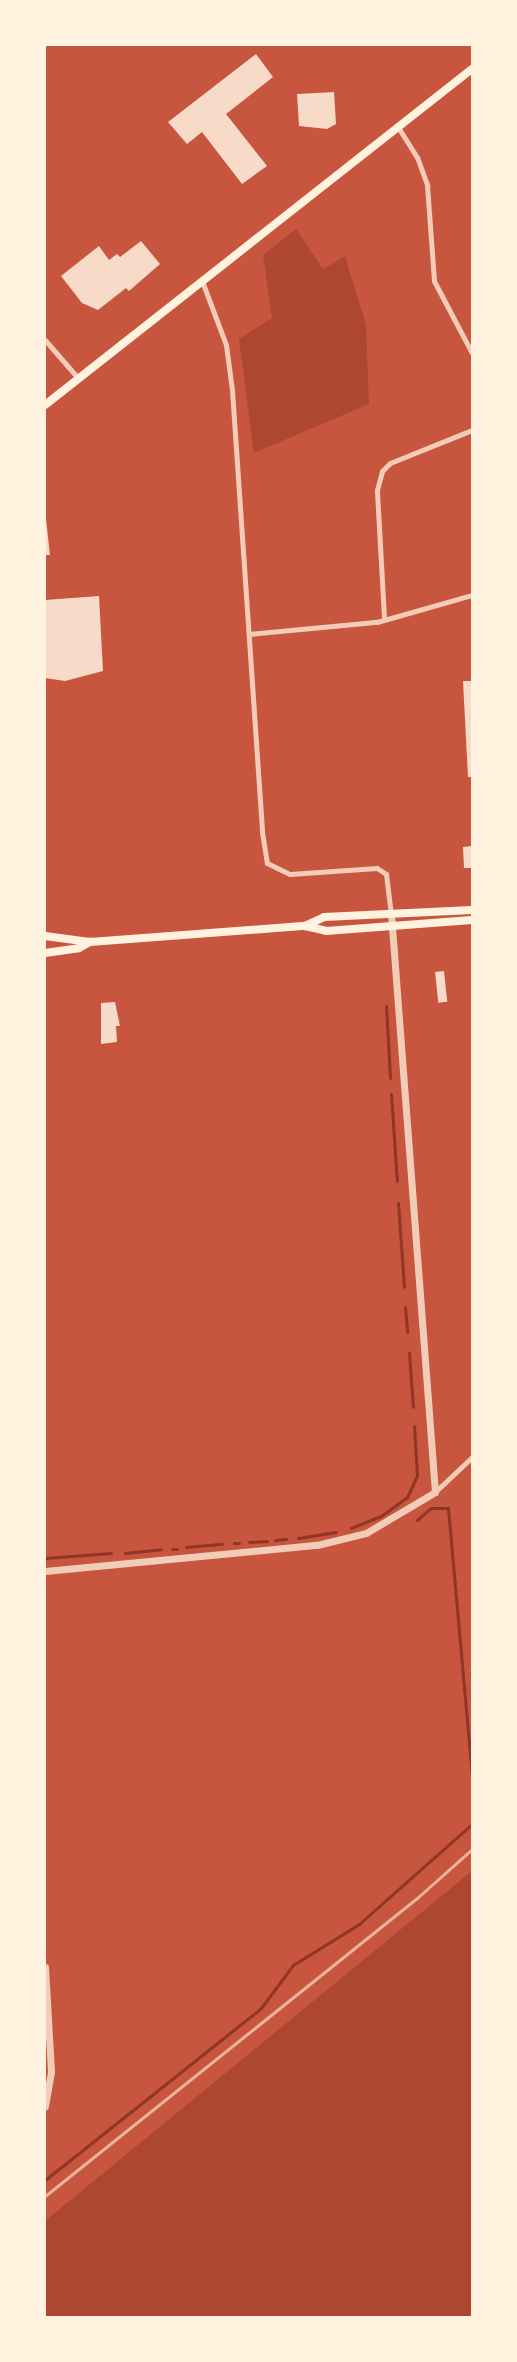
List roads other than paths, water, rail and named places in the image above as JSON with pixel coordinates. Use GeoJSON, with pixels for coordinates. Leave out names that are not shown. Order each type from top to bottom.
{"type":"FeatureCollection","features":[{"type":"Feature","properties":{"kind":"main road"},"geometry":{"type":"LineString","coordinates":[[45,405],[472,69]]}},
{"type":"Feature","properties":{"kind":"main road"},"geometry":{"type":"LineString","coordinates":[[305,926],[324,917],[472,910]]}},
{"type":"Feature","properties":{"kind":"main road"},"geometry":{"type":"LineString","coordinates":[[45,936],[90,942],[305,926],[326,931],[472,920]]}},
{"type":"Feature","properties":{"kind":"main road"},"geometry":{"type":"LineString","coordinates":[[45,953],[79,948],[90,942]]}},
{"type":"Feature","properties":{"kind":"street"},"geometry":{"type":"LineString","coordinates":[[398,127],[417,157],[427,185],[434,281],[472,353]]}},
{"type":"Feature","properties":{"kind":"street"},"geometry":{"type":"LineString","coordinates":[[202,281],[226,345],[232,390],[267,863],[290,874],[377,868],[386,874],[391,913],[435,1492]]}},
{"type":"Feature","properties":{"kind":"street"},"geometry":{"type":"LineString","coordinates":[[45,340],[78,378]]}},
{"type":"Feature","properties":{"kind":"street"},"geometry":{"type":"LineString","coordinates":[[384,617],[377,490],[382,471],[390,463],[472,429]]}},
{"type":"Feature","properties":{"kind":"street"},"geometry":{"type":"LineString","coordinates":[[249,634],[377,622],[384,617],[472,595]]}},
{"type":"Feature","properties":{"kind":"street"},"geometry":{"type":"LineString","coordinates":[[45,1571],[317,1545],[366,1533],[435,1492],[472,1457]]}},
{"type":"Feature","properties":{"kind":"street"},"geometry":{"type":"LineString","coordinates":[[45,1967],[51,2072],[45,2106]]}},
{"type":"Feature","properties":{"kind":"waterway"},"geometry":{"type":"LineString","coordinates":[[386,1006],[390,1078]]}},
{"type":"Feature","properties":{"kind":"waterway"},"geometry":{"type":"LineString","coordinates":[[391,1094],[397,1181]]}},
{"type":"Feature","properties":{"kind":"waterway"},"geometry":{"type":"LineString","coordinates":[[398,1203],[404,1287]]}},
{"type":"Feature","properties":{"kind":"waterway"},"geometry":{"type":"LineString","coordinates":[[405,1307],[407,1332]]}},
{"type":"Feature","properties":{"kind":"waterway"},"geometry":{"type":"LineString","coordinates":[[409,1353],[413,1407]]}},
{"type":"Feature","properties":{"kind":"waterway"},"geometry":{"type":"LineString","coordinates":[[351,1528],[381,1516],[407,1497],[417,1476],[414,1426]]}},
{"type":"Feature","properties":{"kind":"waterway"},"geometry":{"type":"LineString","coordinates":[[417,1520],[431,1508],[448,1508],[472,1778]]}},
{"type":"Feature","properties":{"kind":"waterway"},"geometry":{"type":"LineString","coordinates":[[298,1538],[336,1532]]}},
{"type":"Feature","properties":{"kind":"waterway"},"geometry":{"type":"LineString","coordinates":[[275,1540],[286,1539]]}},
{"type":"Feature","properties":{"kind":"waterway"},"geometry":{"type":"LineString","coordinates":[[249,1542],[267,1541]]}},
{"type":"Feature","properties":{"kind":"waterway"},"geometry":{"type":"LineString","coordinates":[[234,1543],[239,1543]]}},
{"type":"Feature","properties":{"kind":"waterway"},"geometry":{"type":"LineString","coordinates":[[186,1547],[222,1544]]}},
{"type":"Feature","properties":{"kind":"waterway"},"geometry":{"type":"LineString","coordinates":[[125,1553],[161,1549]]}},
{"type":"Feature","properties":{"kind":"waterway"},"geometry":{"type":"LineString","coordinates":[[172,1549],[177,1549]]}},
{"type":"Feature","properties":{"kind":"waterway"},"geometry":{"type":"LineString","coordinates":[[45,1558],[111,1553]]}},
{"type":"Feature","properties":{"kind":"waterway"},"geometry":{"type":"LineString","coordinates":[[45,2180],[261,2008],[293,1965],[359,1924],[472,1824]]}},
{"type":"Feature","properties":{"kind":"railway"},"geometry":{"type":"LineString","coordinates":[[45,2196],[417,1898],[472,1849]]}}]}
